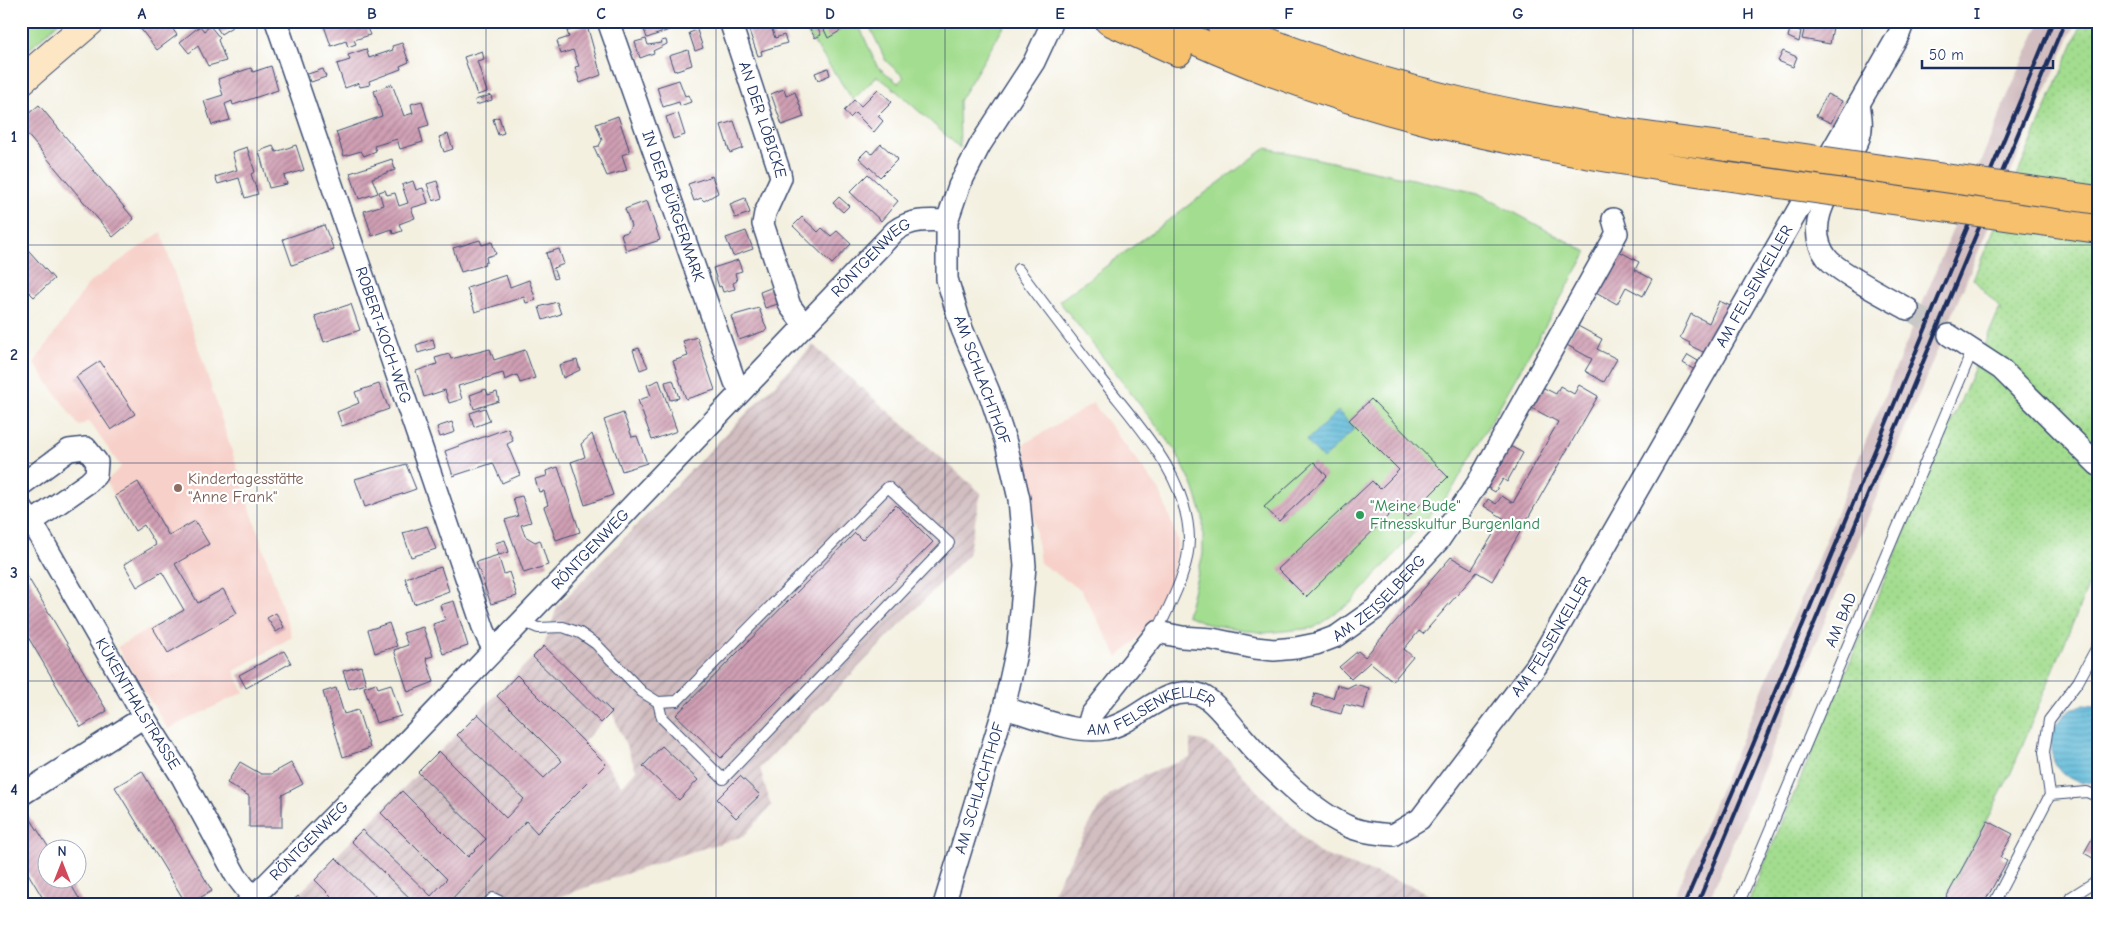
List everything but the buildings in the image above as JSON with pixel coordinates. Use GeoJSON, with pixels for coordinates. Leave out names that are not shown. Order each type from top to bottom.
{"type":"FeatureCollection","features":[{"type":"Feature","properties":{"kind":"highway"},"geometry":{"type":"LineString","coordinates":[[1109,21],[1197,60],[1263,85],[1306,85]]}},
{"type":"Feature","properties":{"kind":"highway"},"geometry":{"type":"LineString","coordinates":[[1154,21],[1236,58],[1306,85],[1398,114],[1516,142],[1724,176],[2098,229]]}},
{"type":"Feature","properties":{"kind":"highway"},"geometry":{"type":"LineString","coordinates":[[1219,21],[1346,70],[1418,92],[1497,110],[1658,139],[1728,147],[2098,200]]}},
{"type":"Feature","properties":{"kind":"highway"},"geometry":{"type":"LineString","coordinates":[[1260,21],[1316,46],[1346,70]]}},
{"type":"Feature","properties":{"kind":"main road"},"geometry":{"type":"LineString","coordinates":[[21,81],[91,21]]}},
{"type":"Feature","properties":{"kind":"street","name":"ROBERT-KOCH-WEG"},"geometry":{"type":"LineString","coordinates":[[276,21],[484,630],[489,641],[496,648]]}},
{"type":"Feature","properties":{"kind":"street","name":"IN DER BÜRGERMARK"},"geometry":{"type":"LineString","coordinates":[[608,21],[735,382],[742,390]]}},
{"type":"Feature","properties":{"kind":"street","name":"AN DER LÖBICKE"},"geometry":{"type":"LineString","coordinates":[[730,21],[780,173],[780,178],[765,213],[763,224],[790,306],[804,326]]}},
{"type":"Feature","properties":{"kind":"street","name":"AM SCHLACHTHOF"},"geometry":{"type":"LineString","coordinates":[[944,905],[1004,708],[1022,617],[1025,566],[1022,525],[1013,471],[1002,428],[962,329],[947,279],[947,221],[959,186],[977,151],[1034,62],[1052,21]]}},
{"type":"Feature","properties":{"kind":"street","name":"AM FELSENKELLER"},"geometry":{"type":"LineString","coordinates":[[1004,708],[1066,726],[1087,729],[1117,726],[1158,701],[1178,693],[1200,694],[1214,705],[1258,756],[1303,796],[1352,828],[1393,835],[1420,819],[1537,665],[1859,104],[1904,21]]}},
{"type":"Feature","properties":{"kind":"street"},"geometry":{"type":"LineString","coordinates":[[1859,104],[1862,122],[1859,138],[1823,202],[1818,223],[1820,243],[1827,258],[1908,310]]}},
{"type":"Feature","properties":{"kind":"street","name":"RÖNTGENWEG"},"geometry":{"type":"LineString","coordinates":[[249,901],[496,648],[742,390],[902,226],[926,220],[947,221]]}},
{"type":"Feature","properties":{"kind":"street","name":"AM ZEISELBERG"},"geometry":{"type":"LineString","coordinates":[[1157,632],[1182,638],[1212,639],[1256,648],[1274,650],[1296,648],[1316,644],[1338,636],[1375,608],[1438,540],[1477,484],[1617,233],[1613,220]]}},
{"type":"Feature","properties":{"kind":"street"},"geometry":{"type":"LineString","coordinates":[[1949,334],[1974,349],[2001,369],[2098,465]]}},
{"type":"Feature","properties":{"kind":"street"},"geometry":{"type":"LineString","coordinates":[[21,485],[76,447],[86,448],[97,462],[96,475],[89,482],[27,515]]}},
{"type":"Feature","properties":{"kind":"street","name":"KÜKENTHALSTRASSE"},"geometry":{"type":"LineString","coordinates":[[27,515],[144,717],[182,777],[249,901]]}},
{"type":"Feature","properties":{"kind":"street"},"geometry":{"type":"LineString","coordinates":[[1087,729],[1088,722],[1096,709],[1157,632]]}},
{"type":"Feature","properties":{"kind":"street"},"geometry":{"type":"LineString","coordinates":[[21,794],[144,717]]}},
{"type":"Feature","properties":{"kind":"lane"},"geometry":{"type":"LineString","coordinates":[[1018,269],[1161,457],[1187,513],[1189,541],[1186,562],[1157,632]]}},
{"type":"Feature","properties":{"kind":"lane","name":"AM BAD"},"geometry":{"type":"LineString","coordinates":[[1738,905],[1974,349]]}},
{"type":"Feature","properties":{"kind":"lane"},"geometry":{"type":"LineString","coordinates":[[521,621],[538,628],[563,627],[580,633],[596,644],[642,692],[658,702],[677,701],[888,487],[949,542],[723,779],[662,718],[658,702]]}},
{"type":"Feature","properties":{"kind":"lane"},"geometry":{"type":"LineString","coordinates":[[1993,905],[2050,795],[2044,752],[2049,720],[2078,682],[2098,645]]}},
{"type":"Feature","properties":{"kind":"lane"},"geometry":{"type":"LineString","coordinates":[[2050,795],[2087,792],[2098,797]]}},
{"type":"Feature","properties":{"kind":"lane"},"geometry":{"type":"LineString","coordinates":[[2067,905],[2071,897],[2098,880]]}},
{"type":"Feature","properties":{"kind":"lane"},"geometry":{"type":"LineString","coordinates":[[486,905],[492,898],[508,905]]}},
{"type":"Feature","properties":{"kind":"shaded area"},"geometry":{"type":"Polygon","coordinates":[[[2041,21],[2077,21],[2038,108],[1707,905],[1671,905],[1811,575],[2007,97],[2041,21]]]}},
{"type":"Feature","properties":{"kind":"shaded area","name":"Kindertagesstätte \"Anne Frank\""},"geometry":{"type":"Polygon","coordinates":[[[161,232],[292,637],[234,671],[244,692],[168,729],[117,647],[184,610],[162,572],[137,587],[124,564],[156,545],[144,526],[135,531],[106,481],[121,467],[89,421],[79,426],[34,363],[89,283],[161,232]]]}},
{"type":"Feature","properties":{"kind":"shaded area"},"geometry":{"type":"Polygon","coordinates":[[[813,345],[981,493],[968,555],[760,768],[771,806],[744,836],[675,857],[535,905],[423,905],[427,899],[421,905],[288,905],[544,646],[557,607],[813,345]],[[612,712],[583,742],[606,764],[622,786],[636,770],[612,712]]]}},
{"type":"Feature","properties":{"kind":"shaded area"},"geometry":{"type":"Polygon","coordinates":[[[1093,403],[1160,491],[1178,541],[1169,589],[1147,629],[1118,657],[1081,590],[1040,563],[1024,444],[1093,403]]]}},
{"type":"Feature","properties":{"kind":"shaded area"},"geometry":{"type":"Polygon","coordinates":[[[1190,739],[1203,741],[1228,758],[1257,791],[1319,853],[1417,888],[1446,905],[1046,905],[1098,809],[1110,795],[1146,774],[1190,758],[1190,739]]]}},
{"type":"Feature","properties":{"kind":"green space"},"geometry":{"type":"Polygon","coordinates":[[[21,21],[60,21],[24,54],[21,53],[21,21]]]}},
{"type":"Feature","properties":{"kind":"green space"},"geometry":{"type":"Polygon","coordinates":[[[799,21],[857,21],[877,66],[898,83],[904,77],[886,61],[867,21],[998,21],[1005,25],[959,101],[960,148],[877,76],[853,100],[799,21]]]}},
{"type":"Feature","properties":{"kind":"green space"},"geometry":{"type":"Polygon","coordinates":[[[2083,21],[2098,21],[2098,562],[2010,775],[1942,905],[1747,905],[1999,310],[2002,310],[1973,279],[2083,21]]]}},
{"type":"Feature","properties":{"kind":"green space"},"geometry":{"type":"Polygon","coordinates":[[[1266,148],[1478,193],[1587,252],[1452,490],[1353,601],[1314,628],[1264,633],[1207,624],[1187,615],[1203,554],[1203,517],[1193,486],[1175,450],[1059,301],[1266,148]]]}},
{"type":"Feature","properties":{"kind":"water"},"geometry":{"type":"Polygon","coordinates":[[[1338,411],[1355,428],[1323,459],[1306,441],[1338,411]]]}},
{"type":"Feature","properties":{"kind":"water"},"geometry":{"type":"Polygon","coordinates":[[[2082,705],[2098,706],[2098,781],[2082,782],[2068,777],[2058,768],[2052,755],[2051,741],[2055,727],[2065,715],[2082,705]]]}},
{"type":"Feature","properties":{"kind":"tunnel"},"geometry":{"type":"LineString","coordinates":[[1908,309],[1949,335]]}},
{"type":"Feature","properties":{"kind":"railway"},"geometry":{"type":"LineString","coordinates":[[1684,905],[1752,747],[2053,21]]}},
{"type":"Feature","properties":{"kind":"railway"},"geometry":{"type":"LineString","coordinates":[[1697,905],[2065,21]]}},
{"type":"Feature","properties":{"kind":"place","name":"Kindertagesstätte \"Anne Frank\""},"geometry":{"type":"Point","coordinates":[178,488]}},
{"type":"Feature","properties":{"kind":"place","name":"\"Meine Bude\" Fitnesskultur Burgenland"},"geometry":{"type":"Point","coordinates":[1360,515]}}]}
